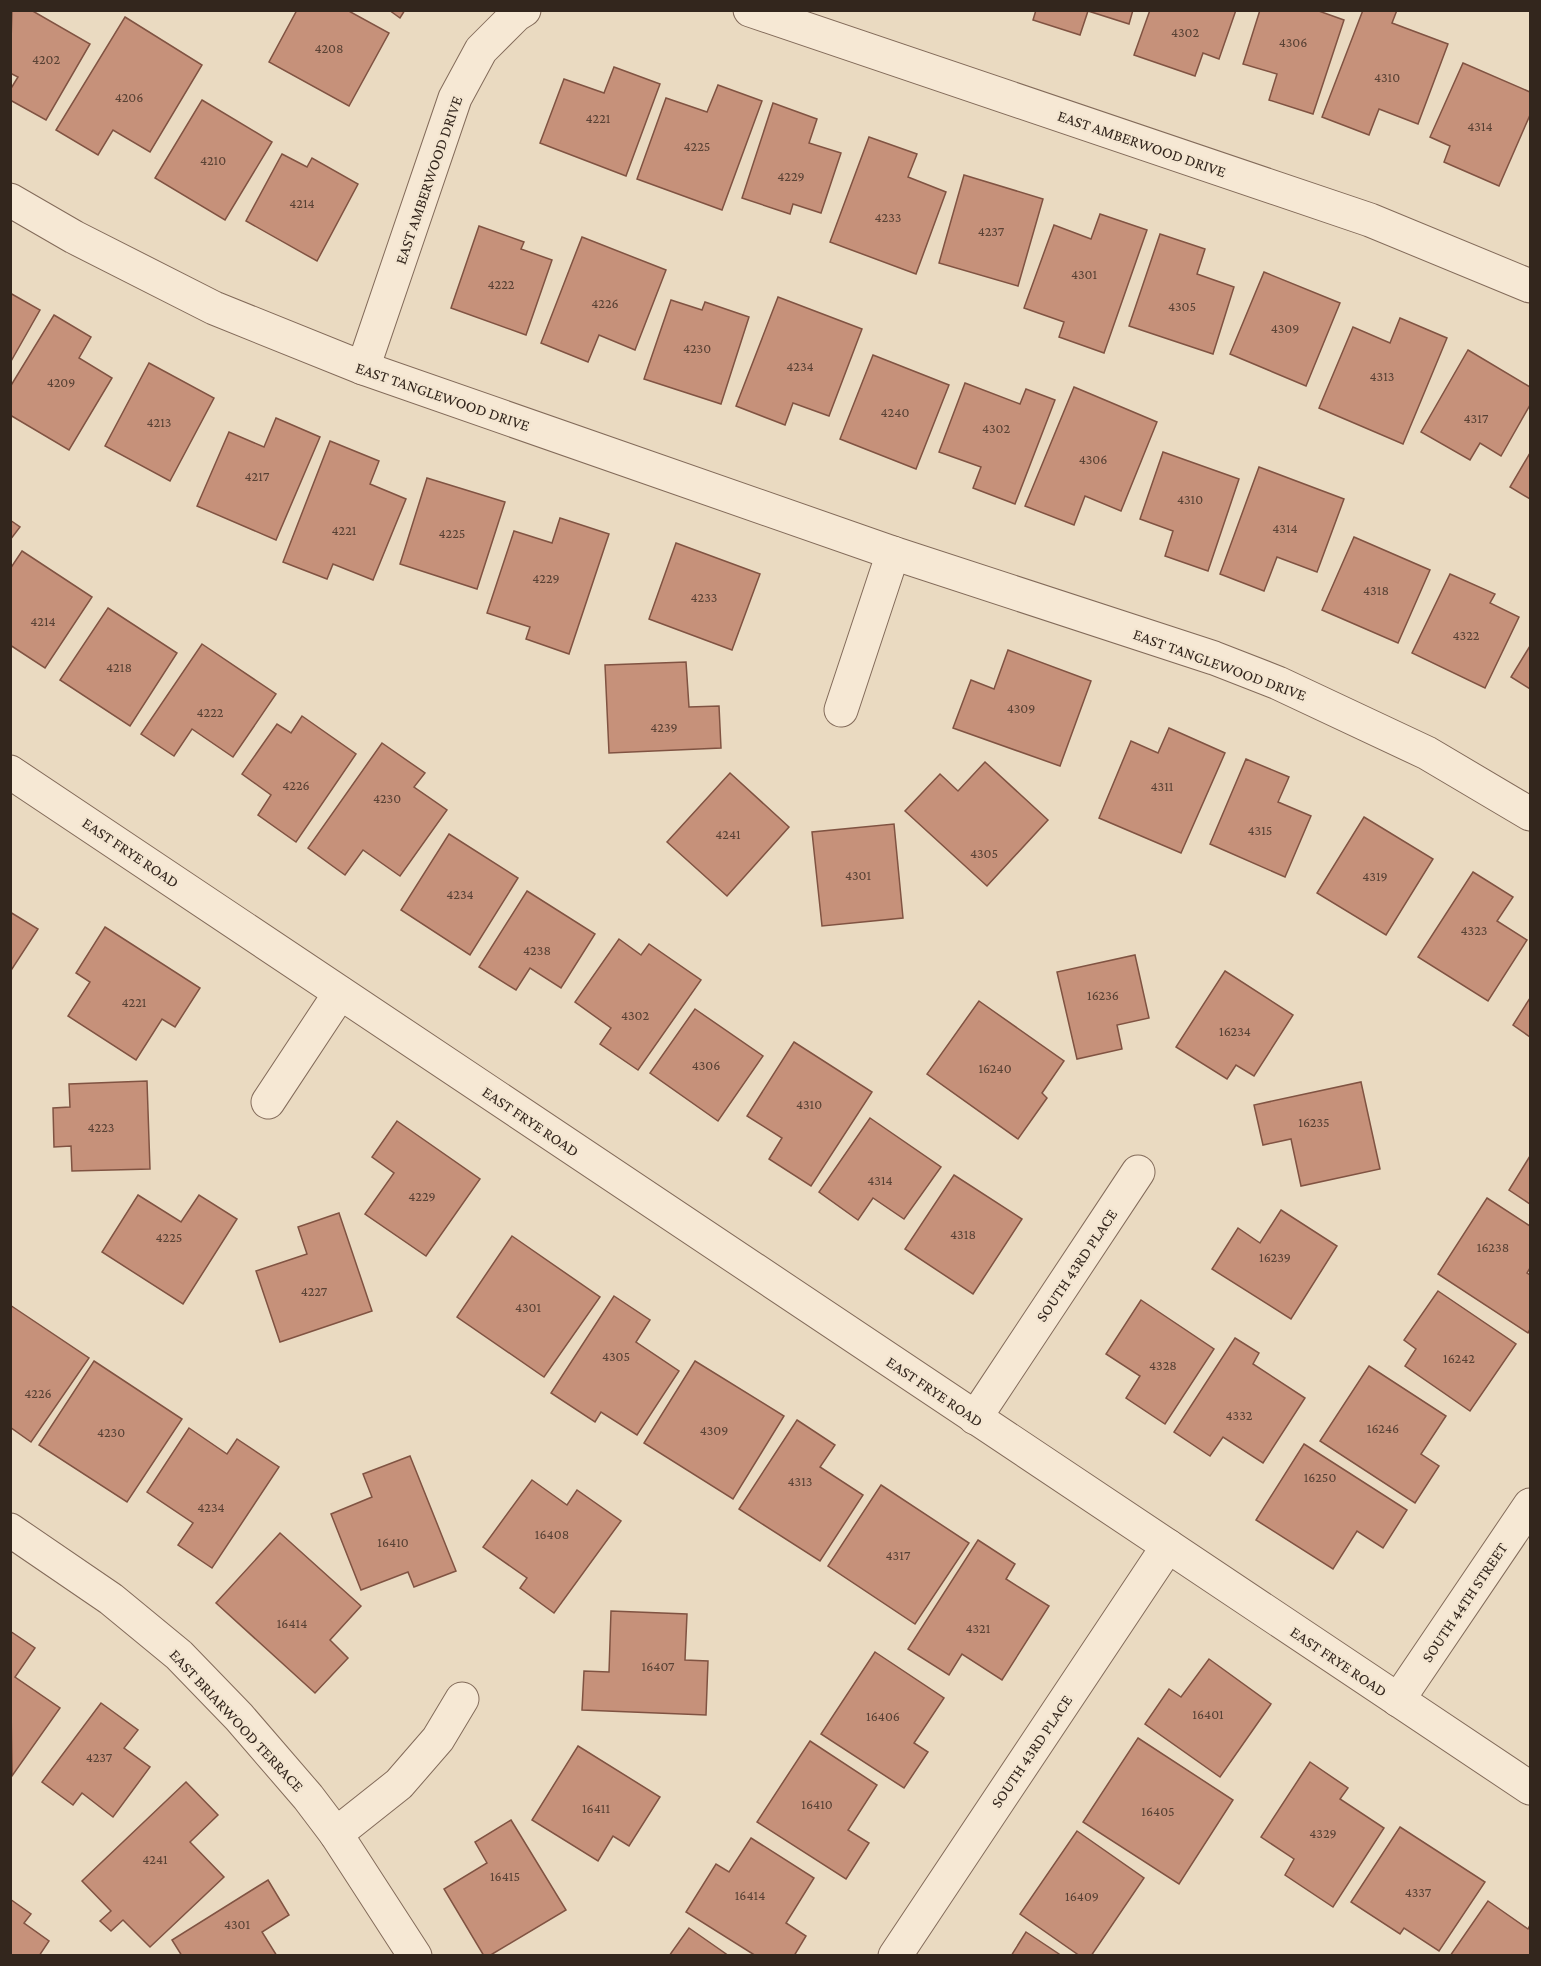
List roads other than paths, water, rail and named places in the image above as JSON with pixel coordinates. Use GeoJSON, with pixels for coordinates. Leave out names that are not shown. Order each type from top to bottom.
{"type":"FeatureCollection","features":[{"type":"Feature","properties":{"kind":"street","name":"EAST AMBERWOOD DRIVE"},"geometry":{"type":"LineString","coordinates":[[363,368],[455,98],[481,50],[516,15],[525,10]]}},
{"type":"Feature","properties":{"kind":"street","name":"EAST AMBERWOOD DRIVE"},"geometry":{"type":"LineString","coordinates":[[750,10],[1370,220],[1530,286]]}},
{"type":"Feature","properties":{"kind":"street","name":"EAST TANGLEWOOD DRIVE"},"geometry":{"type":"LineString","coordinates":[[10,200],[74,237],[214,308],[363,368],[893,553],[1214,658],[1278,683],[1427,753],[1530,814]]}},
{"type":"Feature","properties":{"kind":"street"},"geometry":{"type":"LineString","coordinates":[[841,710],[893,553]]}},
{"type":"Feature","properties":{"kind":"street","name":"EAST FRYE ROAD"},"geometry":{"type":"LineString","coordinates":[[10,772],[1530,1788]]}},
{"type":"Feature","properties":{"kind":"street"},"geometry":{"type":"LineString","coordinates":[[268,1102],[340,993]]}},
{"type":"Feature","properties":{"kind":"street","name":"SOUTH 43RD PLACE"},"geometry":{"type":"LineString","coordinates":[[975,1418],[1138,1172]]}},
{"type":"Feature","properties":{"kind":"street","name":"SOUTH 44TH STREET"},"geometry":{"type":"LineString","coordinates":[[1398,1700],[1530,1505]]}},
{"type":"Feature","properties":{"kind":"street","name":"EAST BRIARWOOD TERRACE"},"geometry":{"type":"LineString","coordinates":[[10,1530],[111,1599],[179,1655],[247,1726],[308,1797],[336,1834],[415,1956]]}},
{"type":"Feature","properties":{"kind":"street","name":"SOUTH 43RD PLACE"},"geometry":{"type":"LineString","coordinates":[[895,1956],[1168,1546]]}},
{"type":"Feature","properties":{"kind":"street"},"geometry":{"type":"LineString","coordinates":[[336,1834],[399,1784],[438,1739],[462,1699]]}}]}
